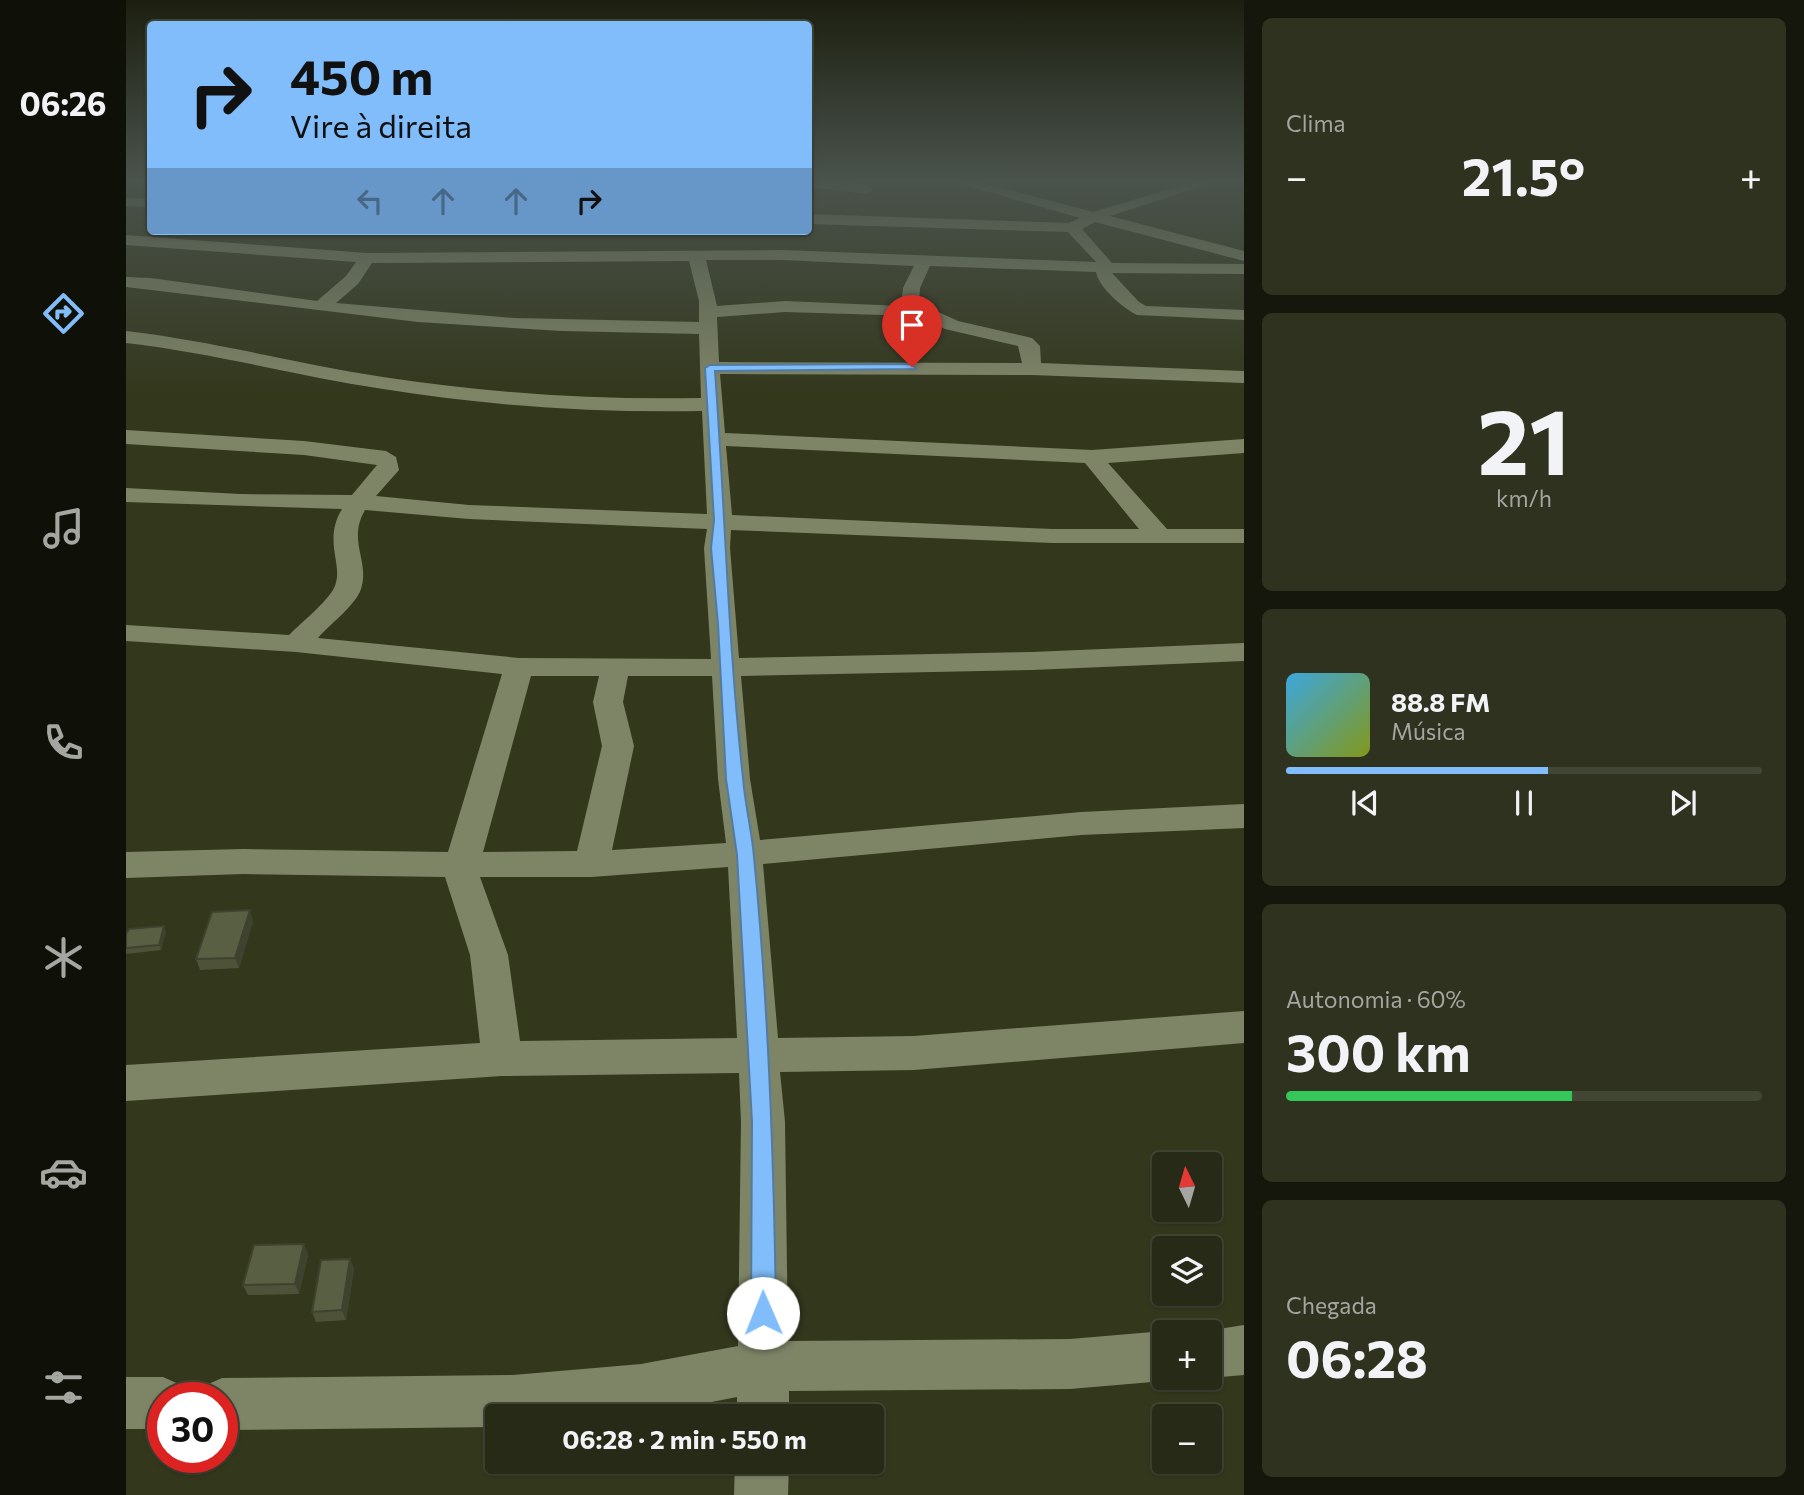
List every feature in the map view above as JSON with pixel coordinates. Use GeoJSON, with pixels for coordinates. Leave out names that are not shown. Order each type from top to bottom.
{"type":"FeatureCollection","features":[{"type":"Feature","properties":{"kind":"street"},"geometry":{"type":"LineString","coordinates":[[284,252],[367,258],[524,259],[696,255],[1244,269]]}},
{"type":"Feature","properties":{"kind":"street"},"geometry":{"type":"LineString","coordinates":[[1095,252],[1104,261],[1104,275],[1133,306],[1143,311],[1244,315]]}},
{"type":"Feature","properties":{"kind":"street"},"geometry":{"type":"LineString","coordinates":[[1225,252],[1244,257]]}},
{"type":"Feature","properties":{"kind":"street"},"geometry":{"type":"LineString","coordinates":[[696,255],[703,274],[708,320],[717,439],[720,520],[717,548],[729,667],[734,779],[746,855],[763,1122],[763,1404]]}},
{"type":"Feature","properties":{"kind":"street"},"geometry":{"type":"LineString","coordinates":[[321,307],[352,279],[367,258]]}},
{"type":"Feature","properties":{"kind":"street"},"geometry":{"type":"LineString","coordinates":[[916,311],[909,301],[916,277],[926,260]]}},
{"type":"Feature","properties":{"kind":"street"},"geometry":{"type":"LineString","coordinates":[[126,282],[188,285],[321,307],[524,325],[708,320],[750,306],[864,312],[916,311],[951,325],[1025,342],[1030,346],[1032,369]]}},
{"type":"Feature","properties":{"kind":"street"},"geometry":{"type":"LineString","coordinates":[[126,337],[197,345],[382,383],[537,402],[621,406],[713,404]]}},
{"type":"Feature","properties":{"kind":"street"},"geometry":{"type":"LineString","coordinates":[[710,368],[1032,369],[1244,377]]}},
{"type":"Feature","properties":{"kind":"street"},"geometry":{"type":"LineString","coordinates":[[126,436],[304,448],[378,456],[388,462],[388,470],[358,502],[345,522],[343,545],[350,584],[347,592],[296,644]]}},
{"type":"Feature","properties":{"kind":"street"},"geometry":{"type":"LineString","coordinates":[[717,439],[1092,457],[1244,446]]}},
{"type":"Feature","properties":{"kind":"street"},"geometry":{"type":"LineString","coordinates":[[1092,457],[1132,507],[1159,535]]}},
{"type":"Feature","properties":{"kind":"street"},"geometry":{"type":"LineString","coordinates":[[126,495],[240,501],[358,502],[524,515],[720,520],[1054,536],[1244,536]]}},
{"type":"Feature","properties":{"kind":"street"},"geometry":{"type":"LineString","coordinates":[[126,633],[296,644],[519,667],[1032,662],[1244,652]]}},
{"type":"Feature","properties":{"kind":"street"},"geometry":{"type":"LineString","coordinates":[[502,1059],[489,954],[463,883],[462,864],[519,667]]}},
{"type":"Feature","properties":{"kind":"street"},"geometry":{"type":"LineString","coordinates":[[591,864],[618,746],[608,702],[615,668]]}},
{"type":"Feature","properties":{"kind":"street"},"geometry":{"type":"LineString","coordinates":[[126,865],[212,860],[591,864],[746,855],[1103,820],[1244,816]]}},
{"type":"Feature","properties":{"kind":"street"},"geometry":{"type":"LineString","coordinates":[[126,1083],[248,1073],[403,1067],[502,1059],[914,1054],[1244,1027]]}},
{"type":"Feature","properties":{"kind":"street"},"geometry":{"type":"LineString","coordinates":[[1222,1352],[1244,1350]]}},
{"type":"Feature","properties":{"kind":"street"},"geometry":{"type":"LineString","coordinates":[[238,1404],[513,1401],[641,1390],[764,1366],[1070,1364],[1152,1357]]}},
{"type":"Feature","properties":{"kind":"street"},"geometry":{"type":"LineString","coordinates":[[126,1403],[147,1403]]}},
{"type":"Feature","properties":{"kind":"street"},"geometry":{"type":"LineString","coordinates":[[761,1495],[762,1474]]}},
{"type":"Feature","properties":{"kind":"building"},"geometry":{"type":"Polygon","coordinates":[[[250,910],[235,958],[196,959],[212,912],[250,910]]]}},
{"type":"Feature","properties":{"kind":"building"},"geometry":{"type":"Polygon","coordinates":[[[164,926],[159,945],[126,948],[126,934],[129,929],[164,926]]]}},
{"type":"Feature","properties":{"kind":"building"},"geometry":{"type":"Polygon","coordinates":[[[304,1244],[295,1284],[243,1285],[254,1245],[304,1244]]]}},
{"type":"Feature","properties":{"kind":"building"},"geometry":{"type":"Polygon","coordinates":[[[350,1259],[342,1310],[312,1312],[321,1260],[350,1259]]]}},
{"type":"Feature","properties":{"kind":"route"},"geometry":{"type":"LineString","coordinates":[[763,1313],[763,1122],[746,855],[734,779],[729,667],[717,548],[720,520],[717,439],[710,368],[912,367]]}}]}
